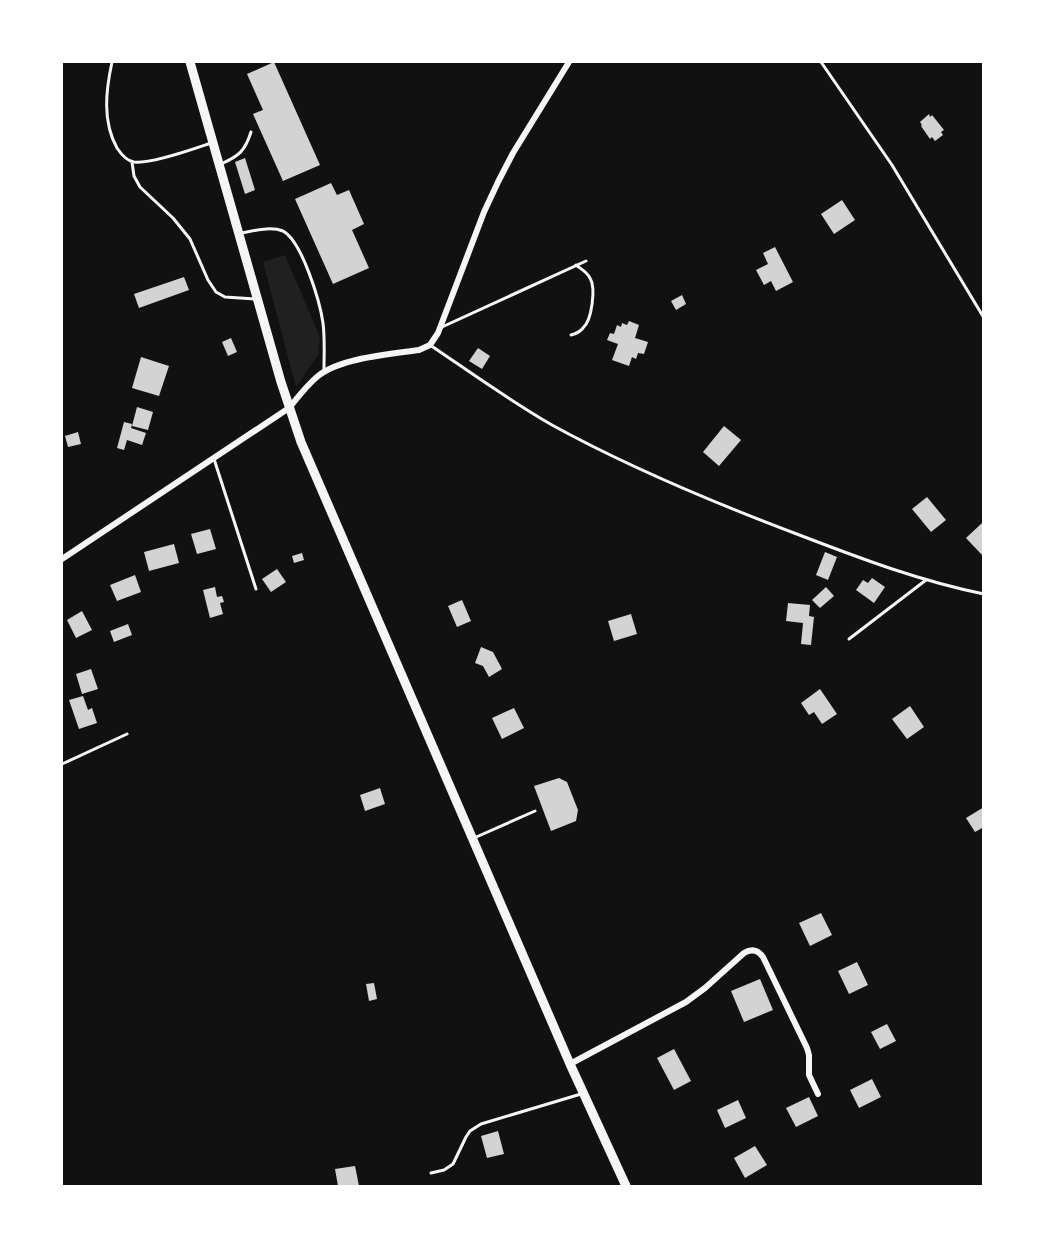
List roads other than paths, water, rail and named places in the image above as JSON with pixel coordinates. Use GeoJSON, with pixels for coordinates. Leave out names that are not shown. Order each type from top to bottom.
{"type":"FeatureCollection","features":[{"type":"Feature","properties":{"kind":"main road"},"geometry":{"type":"LineString","coordinates":[[190,62],[257,299],[301,442],[583,1094],[626,1186]]}},
{"type":"Feature","properties":{"kind":"street"},"geometry":{"type":"LineString","coordinates":[[62,559],[289,408],[311,382],[324,372],[346,363],[419,350],[430,345],[437,336],[484,212],[498,182],[513,153],[569,62]]}},
{"type":"Feature","properties":{"kind":"street"},"geometry":{"type":"LineString","coordinates":[[570,1064],[686,1002],[744,953],[752,949],[763,957],[807,1048],[809,1075],[818,1094]]}},
{"type":"Feature","properties":{"kind":"lane"},"geometry":{"type":"LineString","coordinates":[[112,62],[107,92],[110,130],[119,151],[132,162],[134,176],[140,188],[180,225],[193,244],[210,284],[216,292],[229,298],[257,299]]}},
{"type":"Feature","properties":{"kind":"lane"},"geometry":{"type":"LineString","coordinates":[[821,62],[892,165],[984,318]]}},
{"type":"Feature","properties":{"kind":"lane"},"geometry":{"type":"LineString","coordinates":[[219,165],[234,158],[242,151],[251,132]]}},
{"type":"Feature","properties":{"kind":"lane"},"geometry":{"type":"LineString","coordinates":[[132,162],[154,160],[213,143]]}},
{"type":"Feature","properties":{"kind":"lane"},"geometry":{"type":"LineString","coordinates":[[238,233],[274,229],[287,234],[294,240],[306,264],[320,307],[324,335],[324,372]]}},
{"type":"Feature","properties":{"kind":"lane"},"geometry":{"type":"LineString","coordinates":[[440,328],[586,261]]}},
{"type":"Feature","properties":{"kind":"lane"},"geometry":{"type":"LineString","coordinates":[[571,335],[584,328],[587,323],[593,294],[591,280],[576,265]]}},
{"type":"Feature","properties":{"kind":"lane"},"geometry":{"type":"LineString","coordinates":[[430,345],[514,402],[550,423],[693,493],[882,566],[926,580],[984,594]]}},
{"type":"Feature","properties":{"kind":"lane"},"geometry":{"type":"LineString","coordinates":[[213,458],[256,589]]}},
{"type":"Feature","properties":{"kind":"lane"},"geometry":{"type":"LineString","coordinates":[[849,639],[926,580]]}},
{"type":"Feature","properties":{"kind":"lane"},"geometry":{"type":"LineString","coordinates":[[62,764],[127,734]]}},
{"type":"Feature","properties":{"kind":"lane"},"geometry":{"type":"LineString","coordinates":[[472,838],[535,811]]}},
{"type":"Feature","properties":{"kind":"lane"},"geometry":{"type":"LineString","coordinates":[[431,1173],[444,1170],[453,1164],[470,1131],[481,1124],[583,1094]]}}]}
